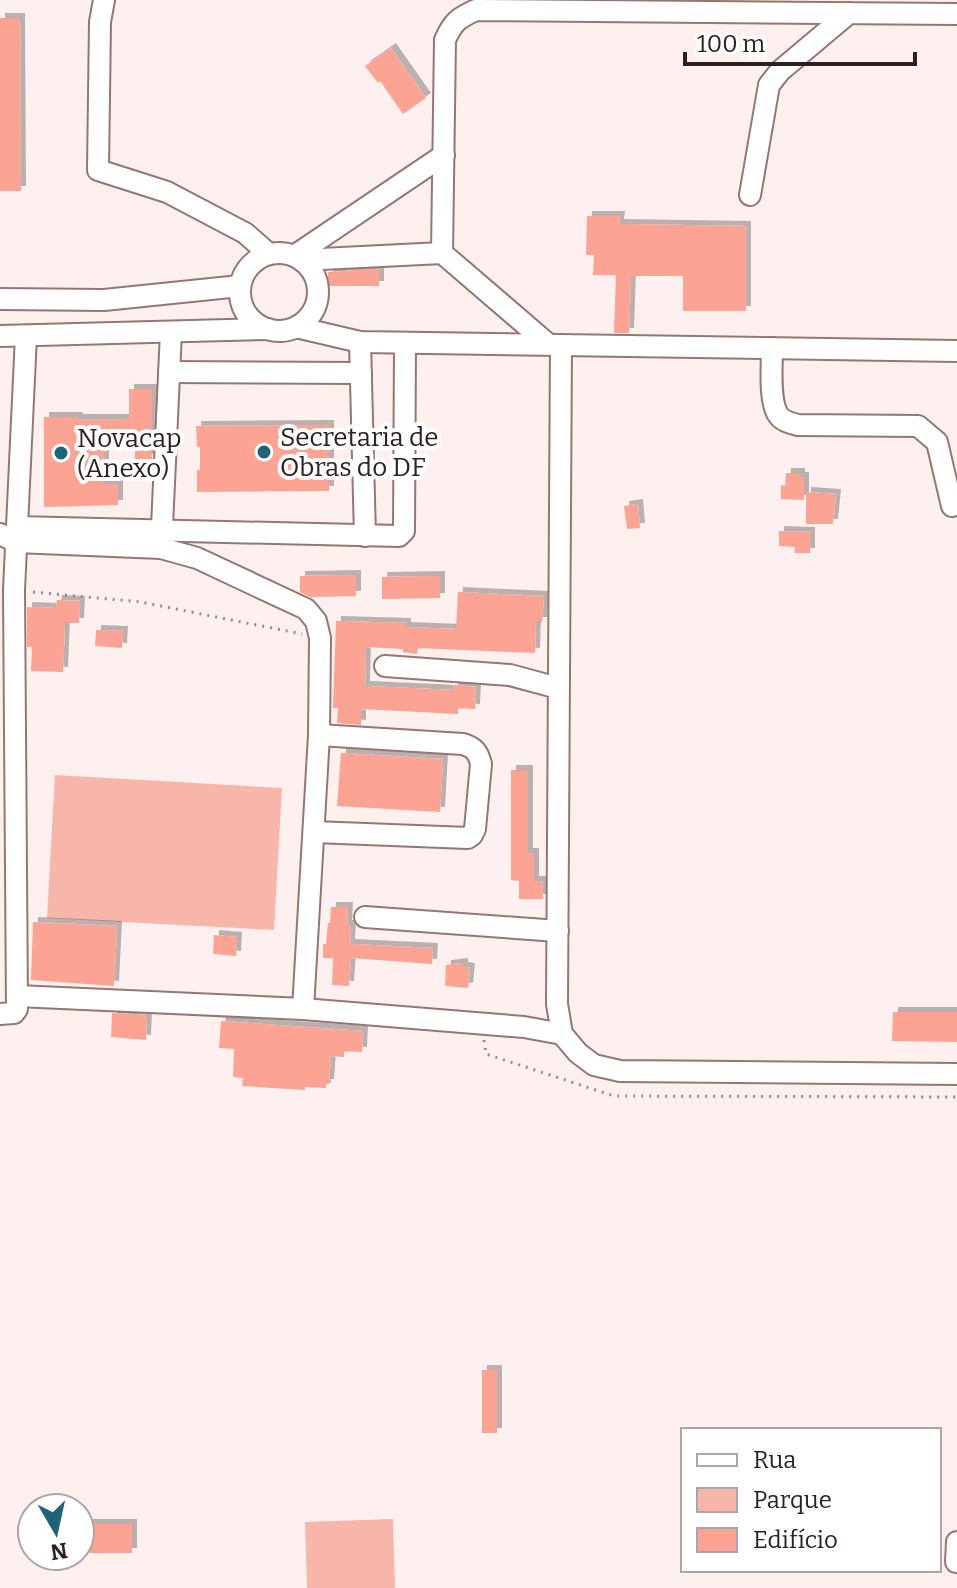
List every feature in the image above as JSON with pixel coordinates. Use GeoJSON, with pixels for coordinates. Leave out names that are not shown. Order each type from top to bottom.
{"type":"FeatureCollection","features":[{"type":"Feature","properties":{"kind":"lane"},"geometry":{"type":"LineString","coordinates":[[104,0],[100,22],[98,170],[167,192],[245,233],[269,254]]}},
{"type":"Feature","properties":{"kind":"lane"},"geometry":{"type":"LineString","coordinates":[[442,253],[445,40],[453,23],[463,16],[476,10],[957,14]]}},
{"type":"Feature","properties":{"kind":"lane"},"geometry":{"type":"LineString","coordinates":[[750,195],[769,85],[780,71],[849,13]]}},
{"type":"Feature","properties":{"kind":"lane"},"geometry":{"type":"LineString","coordinates":[[298,258],[444,155]]}},
{"type":"Feature","properties":{"kind":"lane"},"geometry":{"type":"LineString","coordinates":[[0,336],[282,330],[296,327],[313,311],[318,289],[310,268],[286,253],[269,254],[259,259],[250,266],[240,286],[246,313],[255,323],[268,329]]}},
{"type":"Feature","properties":{"kind":"lane"},"geometry":{"type":"LineString","coordinates":[[298,258],[442,253],[555,344]]}},
{"type":"Feature","properties":{"kind":"lane"},"geometry":{"type":"LineString","coordinates":[[1,301],[104,300],[240,286]]}},
{"type":"Feature","properties":{"kind":"lane"},"geometry":{"type":"LineString","coordinates":[[96,334],[106,315],[104,300]]}},
{"type":"Feature","properties":{"kind":"lane"},"geometry":{"type":"LineString","coordinates":[[296,327],[360,342],[957,351]]}},
{"type":"Feature","properties":{"kind":"lane"},"geometry":{"type":"LineString","coordinates":[[162,540],[171,332]]}},
{"type":"Feature","properties":{"kind":"lane"},"geometry":{"type":"LineString","coordinates":[[0,1014],[14,1013],[17,1009],[8,846],[7,669],[14,590],[11,534],[26,336]]}},
{"type":"Feature","properties":{"kind":"lane"},"geometry":{"type":"LineString","coordinates":[[360,342],[365,536]]}},
{"type":"Feature","properties":{"kind":"lane"},"geometry":{"type":"LineString","coordinates":[[11,534],[162,540],[399,536],[404,531],[405,343]]}},
{"type":"Feature","properties":{"kind":"lane"},"geometry":{"type":"LineString","coordinates":[[555,344],[557,1004],[562,1034],[578,1053],[594,1065],[620,1071],[957,1074]]}},
{"type":"Feature","properties":{"kind":"lane"},"geometry":{"type":"LineString","coordinates":[[772,348],[772,387],[777,414],[784,421],[798,425],[918,426],[937,442],[952,506]]}},
{"type":"Feature","properties":{"kind":"lane"},"geometry":{"type":"LineString","coordinates":[[169,372],[361,373]]}},
{"type":"Feature","properties":{"kind":"lane"},"geometry":{"type":"LineString","coordinates":[[162,540],[306,609],[316,621],[320,638],[319,735],[303,1009]]}},
{"type":"Feature","properties":{"kind":"lane"},"geometry":{"type":"LineString","coordinates":[[385,666],[510,675],[558,688]]}},
{"type":"Feature","properties":{"kind":"lane"},"geometry":{"type":"LineString","coordinates":[[314,832],[468,838],[475,829],[481,764],[473,747],[463,744],[319,735]]}},
{"type":"Feature","properties":{"kind":"lane"},"geometry":{"type":"LineString","coordinates":[[365,917],[558,931]]}},
{"type":"Feature","properties":{"kind":"lane"},"geometry":{"type":"LineString","coordinates":[[17,996],[303,1009],[524,1027],[562,1034]]}},
{"type":"Feature","properties":{"kind":"path"},"geometry":{"type":"LineString","coordinates":[[14,590],[141,602],[309,636]]}},
{"type":"Feature","properties":{"kind":"path"},"geometry":{"type":"LineString","coordinates":[[482,1025],[486,1054],[614,1096],[957,1097]]}},
{"type":"Feature","properties":{"kind":"green space"},"geometry":{"type":"Polygon","coordinates":[[[55,775],[282,788],[274,930],[47,918],[55,775]]]}},
{"type":"Feature","properties":{"kind":"green space"},"geometry":{"type":"Polygon","coordinates":[[[393,1519],[395,1588],[307,1588],[305,1522],[393,1519]]]}},
{"type":"Feature","properties":{"kind":"building"},"geometry":{"type":"Polygon","coordinates":[[[0,18],[20,18],[21,191],[0,191],[0,18]]]}},
{"type":"Feature","properties":{"kind":"building"},"geometry":{"type":"Polygon","coordinates":[[[391,48],[426,98],[403,114],[380,81],[378,83],[365,66],[391,48]]]}},
{"type":"Feature","properties":{"kind":"building"},"geometry":{"type":"Polygon","coordinates":[[[587,216],[620,216],[619,224],[746,226],[746,311],[683,311],[683,276],[631,276],[629,333],[614,333],[616,275],[593,275],[594,255],[586,255],[587,216]]]}},
{"type":"Feature","properties":{"kind":"building"},"geometry":{"type":"Polygon","coordinates":[[[379,269],[379,286],[328,286],[328,272],[379,269]]]}},
{"type":"Feature","properties":{"kind":"building"},"geometry":{"type":"Polygon","coordinates":[[[129,389],[152,389],[152,459],[135,459],[135,441],[104,441],[104,484],[118,484],[118,505],[44,507],[44,417],[129,419],[129,389]]]}},
{"type":"Feature","properties":{"kind":"building","name":"Secretaria de Obras do DF"},"geometry":{"type":"Polygon","coordinates":[[[329,425],[329,491],[197,492],[200,447],[197,447],[196,426],[329,425]]]}},
{"type":"Feature","properties":{"kind":"building"},"geometry":{"type":"Polygon","coordinates":[[[786,473],[800,473],[800,477],[804,477],[804,500],[781,499],[781,485],[785,486],[786,473]]]}},
{"type":"Feature","properties":{"kind":"building"},"geometry":{"type":"Polygon","coordinates":[[[806,492],[836,494],[833,524],[806,524],[806,492]]]}},
{"type":"Feature","properties":{"kind":"building"},"geometry":{"type":"Polygon","coordinates":[[[638,504],[640,528],[627,529],[624,506],[638,504]]]}},
{"type":"Feature","properties":{"kind":"building"},"geometry":{"type":"Polygon","coordinates":[[[779,531],[810,532],[810,553],[795,553],[795,547],[779,546],[779,531]]]}},
{"type":"Feature","properties":{"kind":"building"},"geometry":{"type":"Polygon","coordinates":[[[356,575],[356,596],[310,597],[300,592],[300,576],[356,575]]]}},
{"type":"Feature","properties":{"kind":"building"},"geometry":{"type":"Polygon","coordinates":[[[440,576],[440,598],[382,599],[382,577],[440,576]]]}},
{"type":"Feature","properties":{"kind":"building"},"geometry":{"type":"Polygon","coordinates":[[[458,592],[544,596],[542,622],[536,622],[535,653],[418,648],[417,654],[403,652],[403,649],[366,647],[365,686],[453,690],[454,685],[476,687],[475,709],[458,708],[458,714],[361,709],[361,725],[337,723],[338,708],[333,708],[336,621],[406,623],[406,627],[456,629],[458,592]]]}},
{"type":"Feature","properties":{"kind":"building"},"geometry":{"type":"Polygon","coordinates":[[[57,600],[80,601],[79,623],[65,623],[63,672],[31,671],[32,647],[27,647],[27,607],[56,608],[57,600]]]}},
{"type":"Feature","properties":{"kind":"building"},"geometry":{"type":"Polygon","coordinates":[[[96,630],[123,631],[122,648],[95,646],[96,630]]]}},
{"type":"Feature","properties":{"kind":"building"},"geometry":{"type":"Polygon","coordinates":[[[341,753],[443,759],[440,812],[337,806],[341,753]]]}},
{"type":"Feature","properties":{"kind":"building"},"geometry":{"type":"Polygon","coordinates":[[[511,770],[528,770],[528,853],[534,853],[534,881],[542,881],[543,899],[519,899],[519,881],[511,880],[511,770]]]}},
{"type":"Feature","properties":{"kind":"building"},"geometry":{"type":"Polygon","coordinates":[[[331,907],[348,907],[350,944],[433,948],[432,964],[351,958],[349,986],[332,985],[333,958],[323,958],[331,907]]]}},
{"type":"Feature","properties":{"kind":"building"},"geometry":{"type":"Polygon","coordinates":[[[33,922],[117,926],[114,986],[31,980],[33,922]]]}},
{"type":"Feature","properties":{"kind":"building"},"geometry":{"type":"Polygon","coordinates":[[[214,935],[237,937],[236,956],[213,954],[214,935]]]}},
{"type":"Feature","properties":{"kind":"building"},"geometry":{"type":"Polygon","coordinates":[[[463,963],[463,967],[470,968],[468,988],[445,986],[446,965],[463,963]]]}},
{"type":"Feature","properties":{"kind":"building"},"geometry":{"type":"Polygon","coordinates":[[[893,1012],[957,1012],[957,1042],[892,1041],[893,1012]]]}},
{"type":"Feature","properties":{"kind":"building"},"geometry":{"type":"Polygon","coordinates":[[[112,1013],[147,1015],[146,1040],[111,1037],[112,1013]]]}},
{"type":"Feature","properties":{"kind":"building"},"geometry":{"type":"Polygon","coordinates":[[[221,1021],[363,1031],[362,1052],[344,1051],[344,1057],[331,1056],[326,1088],[305,1087],[305,1090],[242,1086],[243,1078],[233,1077],[234,1049],[219,1048],[221,1021]]]}},
{"type":"Feature","properties":{"kind":"building"},"geometry":{"type":"Polygon","coordinates":[[[482,1370],[497,1370],[497,1433],[482,1433],[482,1370]]]}},
{"type":"Feature","properties":{"kind":"building"},"geometry":{"type":"Polygon","coordinates":[[[96,1524],[132,1524],[132,1553],[96,1553],[96,1524]]]}},
{"type":"Feature","properties":{"kind":"place","name":"Secretaria de Obras do DF"},"geometry":{"type":"Point","coordinates":[264,452]}},
{"type":"Feature","properties":{"kind":"place","name":"Novacap (Anexo)"},"geometry":{"type":"Point","coordinates":[61,453]}}]}
